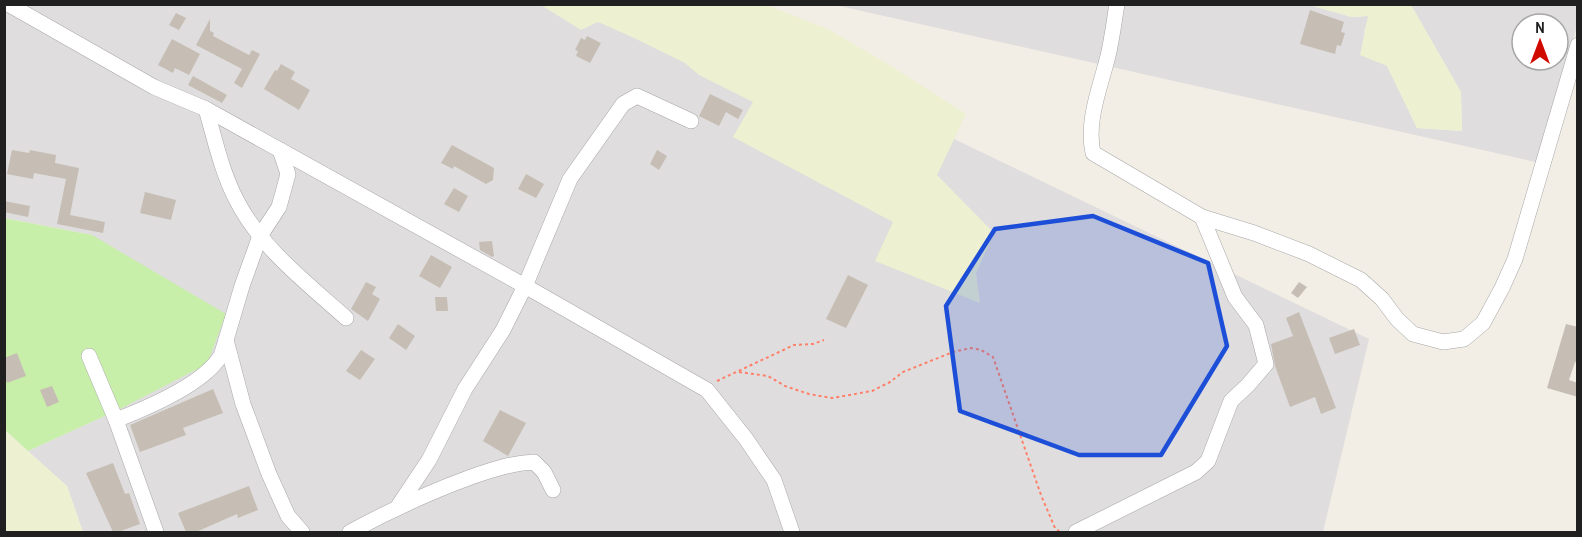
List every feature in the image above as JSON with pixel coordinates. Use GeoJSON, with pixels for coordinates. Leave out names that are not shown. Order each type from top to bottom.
{"type":"FeatureCollection","features":[{"type":"Feature","properties":{"kind":"street"},"geometry":{"type":"LineString","coordinates":[[8,4],[154,87],[206,109],[707,390],[722,406],[774,480],[792,532]]}},
{"type":"Feature","properties":{"kind":"street"},"geometry":{"type":"LineString","coordinates":[[1117,4],[1111,41],[1092,117],[1090,140],[1093,153],[1202,217],[1254,233],[1309,254],[1361,280],[1382,299],[1397,319],[1413,334],[1443,342],[1464,339],[1483,323],[1502,288],[1515,259],[1578,45]]}},
{"type":"Feature","properties":{"kind":"street"},"geometry":{"type":"LineString","coordinates":[[399,505],[429,460],[465,389],[503,330],[525,286],[570,179],[623,104],[637,96],[691,121]]}},
{"type":"Feature","properties":{"kind":"street"},"geometry":{"type":"LineString","coordinates":[[206,109],[237,201],[260,236],[297,274],[346,318]]}},
{"type":"Feature","properties":{"kind":"street"},"geometry":{"type":"LineString","coordinates":[[116,420],[145,409],[203,376],[220,357],[260,236],[279,207],[288,174],[280,150]]}},
{"type":"Feature","properties":{"kind":"street"},"geometry":{"type":"LineString","coordinates":[[1076,532],[1196,472],[1208,461],[1231,401],[1266,364],[1256,325],[1235,297],[1202,217]]}},
{"type":"Feature","properties":{"kind":"street"},"geometry":{"type":"LineString","coordinates":[[226,340],[243,404],[269,474],[288,516],[302,532]]}},
{"type":"Feature","properties":{"kind":"street"},"geometry":{"type":"LineString","coordinates":[[89,356],[116,420],[156,532]]}},
{"type":"Feature","properties":{"kind":"street"},"geometry":{"type":"LineString","coordinates":[[350,532],[399,505],[456,482],[520,463],[534,462],[544,472],[553,490]]}},
{"type":"Feature","properties":{"kind":"path"},"geometry":{"type":"LineString","coordinates":[[690,380],[718,381],[794,345],[813,344],[824,340]]}},
{"type":"Feature","properties":{"kind":"path"},"geometry":{"type":"LineString","coordinates":[[739,372],[768,376],[793,389],[832,398],[872,391],[903,372],[953,352],[971,348],[981,350],[993,357],[1041,495],[1055,528],[1060,532]]}},
{"type":"Feature","properties":{"kind":"highlighted area"},"geometry":{"type":"Polygon","coordinates":[[[1093,216],[1208,263],[1227,346],[1161,455],[1079,455],[960,411],[946,306],[995,229],[1093,216]]]}},
{"type":"Feature","properties":{"kind":"shaded area"},"geometry":{"type":"Polygon","coordinates":[[[4,5],[676,5],[1369,339],[1323,532],[146,532],[143,530],[83,532],[67,486],[28,451],[120,409],[92,235],[5,218],[4,5]]]}},
{"type":"Feature","properties":{"kind":"shaded area"},"geometry":{"type":"Polygon","coordinates":[[[835,5],[1310,5],[1351,17],[1369,16],[1364,32],[1387,66],[1417,128],[1462,131],[1461,92],[1411,5],[1577,5],[1578,22],[1570,52],[1570,12],[1510,12],[1510,72],[1565,72],[1549,165],[835,5]]]}},
{"type":"Feature","properties":{"kind":"green space"},"geometry":{"type":"Polygon","coordinates":[[[541,5],[767,5],[830,30],[966,114],[937,175],[994,233],[976,273],[980,303],[875,261],[893,222],[733,137],[753,102],[699,75],[685,63],[632,37],[598,22],[581,30],[541,5]]]}},
{"type":"Feature","properties":{"kind":"green space"},"geometry":{"type":"Polygon","coordinates":[[[1310,5],[1411,5],[1461,92],[1462,131],[1417,128],[1387,66],[1360,55],[1368,16],[1352,17],[1310,5]]]}},
{"type":"Feature","properties":{"kind":"green space"},"geometry":{"type":"Polygon","coordinates":[[[4,218],[92,235],[226,314],[207,364],[120,409],[28,451],[5,430],[4,218]]]}},
{"type":"Feature","properties":{"kind":"green space"},"geometry":{"type":"Polygon","coordinates":[[[4,430],[67,486],[83,532],[5,532],[4,430]]]}},
{"type":"Feature","properties":{"kind":"building"},"geometry":{"type":"Polygon","coordinates":[[[1310,10],[1344,22],[1341,32],[1345,33],[1341,46],[1337,45],[1335,54],[1300,44],[1310,10]]]}},
{"type":"Feature","properties":{"kind":"building"},"geometry":{"type":"Polygon","coordinates":[[[176,13],[186,18],[179,30],[169,25],[176,13]]]}},
{"type":"Feature","properties":{"kind":"building"},"geometry":{"type":"Polygon","coordinates":[[[210,19],[210,31],[214,33],[213,36],[249,55],[252,50],[260,54],[242,88],[234,83],[242,69],[196,45],[210,19]]]}},
{"type":"Feature","properties":{"kind":"building"},"geometry":{"type":"Polygon","coordinates":[[[587,36],[601,43],[590,63],[576,56],[578,51],[575,50],[581,38],[585,40],[587,36]]]}},
{"type":"Feature","properties":{"kind":"building"},"geometry":{"type":"Polygon","coordinates":[[[172,39],[200,54],[189,75],[175,68],[173,73],[158,65],[172,39]]]}},
{"type":"Feature","properties":{"kind":"building"},"geometry":{"type":"Polygon","coordinates":[[[281,64],[295,72],[291,79],[310,90],[299,110],[264,89],[281,64]]]}},
{"type":"Feature","properties":{"kind":"building"},"geometry":{"type":"Polygon","coordinates":[[[193,76],[227,95],[222,103],[188,85],[193,76]]]}},
{"type":"Feature","properties":{"kind":"building"},"geometry":{"type":"Polygon","coordinates":[[[710,94],[743,110],[738,119],[726,112],[719,126],[699,116],[710,94]]]}},
{"type":"Feature","properties":{"kind":"building"},"geometry":{"type":"Polygon","coordinates":[[[452,145],[494,168],[493,180],[486,184],[454,166],[453,169],[441,163],[452,145]]]}},
{"type":"Feature","properties":{"kind":"building"},"geometry":{"type":"Polygon","coordinates":[[[12,150],[29,153],[30,150],[56,155],[55,163],[79,168],[70,215],[105,222],[103,233],[57,224],[66,179],[34,173],[33,179],[7,174],[12,150]]]}},
{"type":"Feature","properties":{"kind":"building"},"geometry":{"type":"Polygon","coordinates":[[[657,150],[667,156],[659,170],[650,164],[657,150]]]}},
{"type":"Feature","properties":{"kind":"building"},"geometry":{"type":"Polygon","coordinates":[[[526,174],[544,184],[536,198],[518,189],[526,174]]]}},
{"type":"Feature","properties":{"kind":"building"},"geometry":{"type":"Polygon","coordinates":[[[454,188],[468,196],[459,212],[444,204],[454,188]]]}},
{"type":"Feature","properties":{"kind":"building"},"geometry":{"type":"Polygon","coordinates":[[[145,192],[176,200],[171,220],[140,213],[145,192]]]}},
{"type":"Feature","properties":{"kind":"building"},"geometry":{"type":"Polygon","coordinates":[[[4,201],[30,206],[28,217],[4,212],[4,201]]]}},
{"type":"Feature","properties":{"kind":"building"},"geometry":{"type":"Polygon","coordinates":[[[492,241],[494,256],[492,257],[480,250],[479,242],[492,241]]]}},
{"type":"Feature","properties":{"kind":"building"},"geometry":{"type":"Polygon","coordinates":[[[431,255],[452,267],[440,288],[419,276],[431,255]]]}},
{"type":"Feature","properties":{"kind":"building"},"geometry":{"type":"Polygon","coordinates":[[[848,275],[868,285],[846,328],[826,319],[848,275]]]}},
{"type":"Feature","properties":{"kind":"building"},"geometry":{"type":"Polygon","coordinates":[[[366,282],[376,287],[372,294],[380,299],[368,321],[351,309],[366,282]]]}},
{"type":"Feature","properties":{"kind":"building"},"geometry":{"type":"Polygon","coordinates":[[[1299,282],[1307,287],[1298,298],[1291,293],[1299,282]]]}},
{"type":"Feature","properties":{"kind":"building"},"geometry":{"type":"Polygon","coordinates":[[[435,297],[447,297],[448,311],[436,311],[435,297]]]}},
{"type":"Feature","properties":{"kind":"building"},"geometry":{"type":"Polygon","coordinates":[[[1299,312],[1336,408],[1321,414],[1315,397],[1290,407],[1275,366],[1271,344],[1293,336],[1286,318],[1299,312]]]}},
{"type":"Feature","properties":{"kind":"building"},"geometry":{"type":"Polygon","coordinates":[[[398,324],[415,336],[406,350],[389,338],[398,324]]]}},
{"type":"Feature","properties":{"kind":"building"},"geometry":{"type":"Polygon","coordinates":[[[1566,324],[1578,327],[1578,363],[1575,362],[1569,380],[1578,383],[1578,397],[1547,388],[1566,324]]]}},
{"type":"Feature","properties":{"kind":"building"},"geometry":{"type":"Polygon","coordinates":[[[1354,329],[1360,345],[1335,354],[1329,338],[1354,329]]]}},
{"type":"Feature","properties":{"kind":"building"},"geometry":{"type":"Polygon","coordinates":[[[361,350],[375,359],[360,380],[346,371],[361,350]]]}},
{"type":"Feature","properties":{"kind":"building"},"geometry":{"type":"Polygon","coordinates":[[[17,353],[26,376],[7,383],[4,376],[4,358],[17,353]]]}},
{"type":"Feature","properties":{"kind":"building"},"geometry":{"type":"Polygon","coordinates":[[[52,386],[59,402],[47,407],[40,390],[52,386]]]}},
{"type":"Feature","properties":{"kind":"building"},"geometry":{"type":"Polygon","coordinates":[[[213,389],[223,413],[183,428],[186,435],[140,452],[130,425],[213,389]]]}},
{"type":"Feature","properties":{"kind":"building"},"geometry":{"type":"Polygon","coordinates":[[[500,410],[526,423],[508,456],[483,441],[500,410]]]}},
{"type":"Feature","properties":{"kind":"building"},"geometry":{"type":"Polygon","coordinates":[[[113,463],[125,494],[129,493],[140,524],[118,532],[113,532],[86,473],[113,463]]]}},
{"type":"Feature","properties":{"kind":"building"},"geometry":{"type":"Polygon","coordinates":[[[249,486],[258,510],[238,518],[237,514],[196,532],[186,532],[178,513],[249,486]]]}}]}
